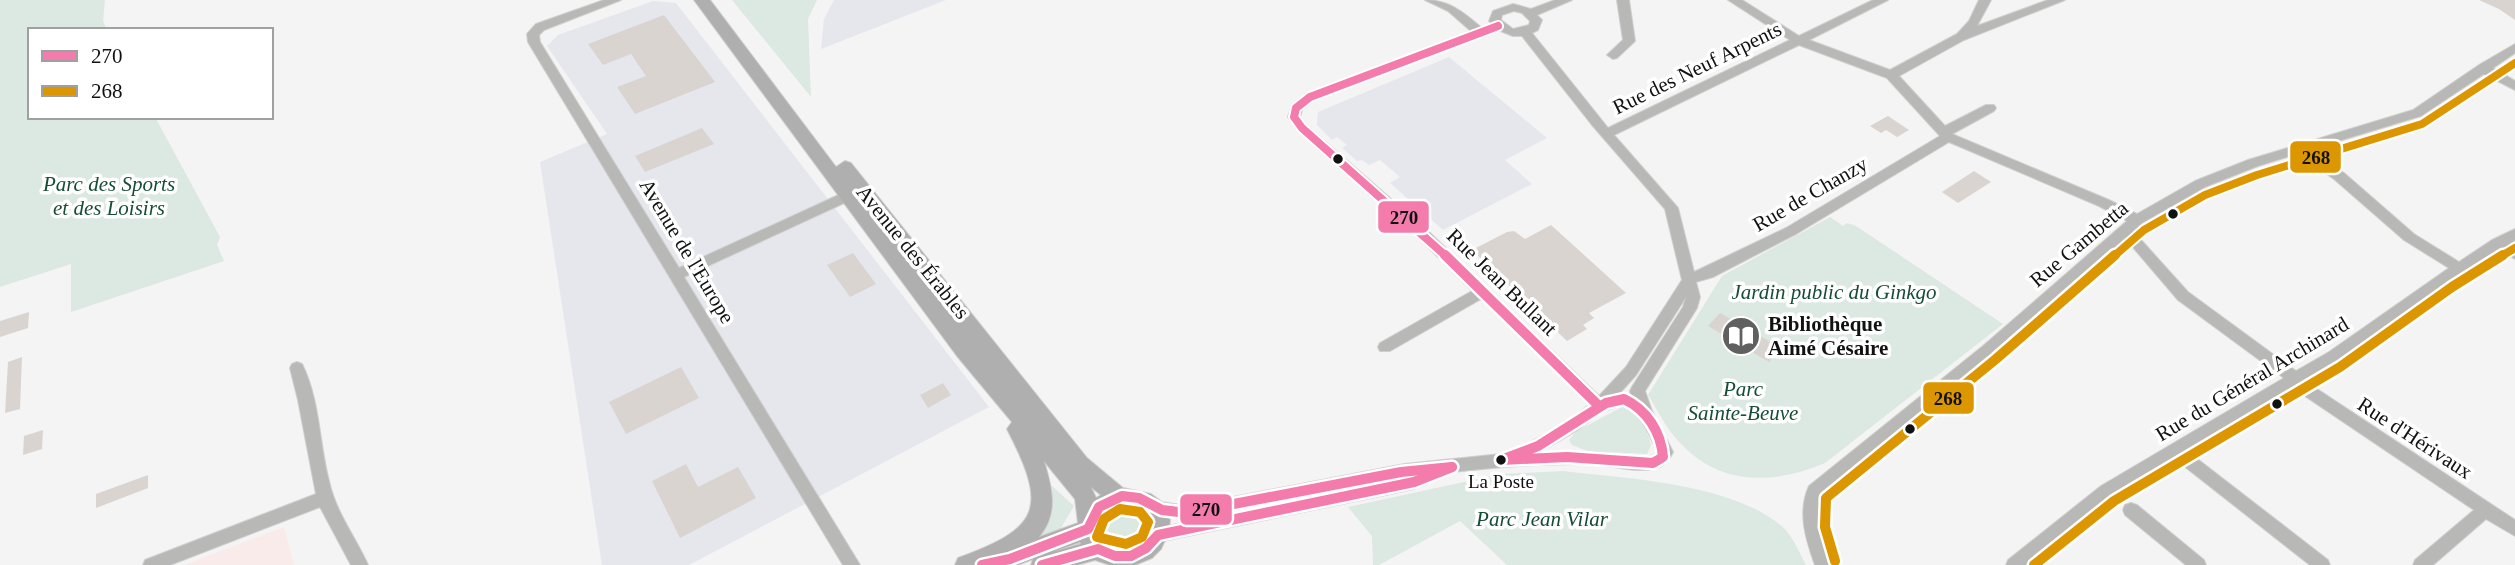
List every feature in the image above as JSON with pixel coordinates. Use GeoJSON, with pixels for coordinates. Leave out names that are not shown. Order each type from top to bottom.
{"type":"FeatureCollection","features":[{"type":"Feature","properties":{"kind":"main road","name":"Avenue des Érables"},"geometry":{"type":"LineString","coordinates":[[702,0],[850,195],[964,350],[1025,439],[1045,498],[1041,519],[1027,536],[1010,549],[966,565]]}},
{"type":"Feature","properties":{"kind":"main road","name":"Avenue des Érables"},"geometry":{"type":"LineString","coordinates":[[716,0],[1079,464],[1119,496]]}},
{"type":"Feature","properties":{"kind":"main road","name":"Avenue des Érables"},"geometry":{"type":"LineString","coordinates":[[964,350],[1084,494],[1089,507],[1092,533]]}},
{"type":"Feature","properties":{"kind":"main road"},"geometry":{"type":"LineString","coordinates":[[1042,565],[1092,533],[1100,505],[1119,496],[1143,499],[1154,509],[1160,521],[1158,535],[1138,560],[1115,556],[1092,533]]}},
{"type":"Feature","properties":{"kind":"main road"},"geometry":{"type":"LineString","coordinates":[[982,565],[1092,533]]}},
{"type":"Feature","properties":{"kind":"street","name":"Avenue de l'Europe"},"geometry":{"type":"LineString","coordinates":[[615,0],[540,27],[533,34],[534,42],[852,565]]}},
{"type":"Feature","properties":{"kind":"street"},"geometry":{"type":"LineString","coordinates":[[1431,0],[1452,9],[1479,31]]}},
{"type":"Feature","properties":{"kind":"street"},"geometry":{"type":"LineString","coordinates":[[1531,13],[1536,24],[1525,32],[1507,31],[1498,26],[1495,17],[1500,10],[1513,7],[1531,13],[1566,0]]}},
{"type":"Feature","properties":{"kind":"street"},"geometry":{"type":"LineString","coordinates":[[1613,55],[1629,41],[1623,0]]}},
{"type":"Feature","properties":{"kind":"street"},"geometry":{"type":"LineString","coordinates":[[1734,0],[1798,40],[1891,75],[1946,134],[2104,203],[2132,225]]}},
{"type":"Feature","properties":{"kind":"street","name":"Rue des Neuf Arpents"},"geometry":{"type":"LineString","coordinates":[[1606,134],[1798,40],[1856,6],[1882,0]]}},
{"type":"Feature","properties":{"kind":"street"},"geometry":{"type":"LineString","coordinates":[[1960,37],[1974,23],[1985,0]]}},
{"type":"Feature","properties":{"kind":"street"},"geometry":{"type":"LineString","coordinates":[[1891,75],[1960,37],[2059,0]]}},
{"type":"Feature","properties":{"kind":"street","name":"Rue Jean Bullant"},"geometry":{"type":"LineString","coordinates":[[1498,26],[1310,97],[1300,104],[1294,113],[1302,128],[1401,214],[1599,406]]}},
{"type":"Feature","properties":{"kind":"street"},"geometry":{"type":"LineString","coordinates":[[1154,509],[1187,513],[1405,471],[1501,460],[1590,457],[1653,463],[1663,457],[1665,452],[1637,391],[1690,308],[1693,297],[1671,208],[1606,134],[1525,32]]}},
{"type":"Feature","properties":{"kind":"street","name":"Rue Gambetta"},"geometry":{"type":"LineString","coordinates":[[1823,565],[1812,533],[1810,511],[1815,491],[1988,350],[2132,225],[2200,184],[2298,149],[2417,113],[2515,48]]}},
{"type":"Feature","properties":{"kind":"street"},"geometry":{"type":"LineString","coordinates":[[2499,57],[2515,86]]}},
{"type":"Feature","properties":{"kind":"street"},"geometry":{"type":"LineString","coordinates":[[2483,68],[2515,86]]}},
{"type":"Feature","properties":{"kind":"street","name":"Rue de Chanzy"},"geometry":{"type":"LineString","coordinates":[[1690,279],[1708,274],[1791,231],[1990,108]]}},
{"type":"Feature","properties":{"kind":"street"},"geometry":{"type":"LineString","coordinates":[[2298,149],[2339,176],[2409,237],[2459,268]]}},
{"type":"Feature","properties":{"kind":"street"},"geometry":{"type":"LineString","coordinates":[[677,275],[850,195]]}},
{"type":"Feature","properties":{"kind":"street","name":"Rue d'Hérivaux"},"geometry":{"type":"LineString","coordinates":[[2132,225],[2183,296],[2295,380],[2515,529]]}},
{"type":"Feature","properties":{"kind":"street","name":"Rue du Général Archinard"},"geometry":{"type":"LineString","coordinates":[[2014,565],[2107,491],[2295,380],[2383,323],[2459,268],[2515,234]]}},
{"type":"Feature","properties":{"kind":"street"},"geometry":{"type":"LineString","coordinates":[[2497,243],[2515,254]]}},
{"type":"Feature","properties":{"kind":"street"},"geometry":{"type":"LineString","coordinates":[[1501,460],[1550,439],[1599,406],[1632,369],[1690,279]]}},
{"type":"Feature","properties":{"kind":"street"},"geometry":{"type":"LineString","coordinates":[[1385,347],[1483,291]]}},
{"type":"Feature","properties":{"kind":"street"},"geometry":{"type":"LineString","coordinates":[[297,368],[304,387],[325,498],[360,565]]}},
{"type":"Feature","properties":{"kind":"street"},"geometry":{"type":"LineString","coordinates":[[1599,406],[1616,400],[1628,400],[1646,415]]}},
{"type":"Feature","properties":{"kind":"street"},"geometry":{"type":"LineString","coordinates":[[2175,450],[2322,565]]}},
{"type":"Feature","properties":{"kind":"street"},"geometry":{"type":"LineString","coordinates":[[1158,535],[1414,482],[1450,467]]}},
{"type":"Feature","properties":{"kind":"street"},"geometry":{"type":"LineString","coordinates":[[151,565],[325,498]]}},
{"type":"Feature","properties":{"kind":"street"},"geometry":{"type":"LineString","coordinates":[[2131,510],[2198,565]]}},
{"type":"Feature","properties":{"kind":"street"},"geometry":{"type":"LineString","coordinates":[[2421,565],[2485,510]]}},
{"type":"Feature","properties":{"kind":"shaded area"},"geometry":{"type":"Polygon","coordinates":[[[834,0],[946,0],[821,49],[824,19],[834,0]]]}},
{"type":"Feature","properties":{"kind":"shaded area"},"geometry":{"type":"Polygon","coordinates":[[[653,1],[676,3],[989,407],[689,565],[602,565],[540,162],[607,134],[547,46],[558,35],[653,1]]]}},
{"type":"Feature","properties":{"kind":"shaded area"},"geometry":{"type":"Polygon","coordinates":[[[1449,57],[1547,138],[1505,160],[1532,184],[1443,230],[1390,183],[1400,177],[1380,160],[1369,165],[1362,160],[1357,161],[1342,148],[1347,145],[1337,137],[1332,140],[1317,125],[1318,112],[1449,57]]]}},
{"type":"Feature","properties":{"kind":"shaded area"},"geometry":{"type":"Polygon","coordinates":[[[284,527],[294,565],[184,565],[189,563],[284,527]]]}},
{"type":"Feature","properties":{"kind":"green space","name":"Parc des Sports et des Loisirs"},"geometry":{"type":"Polygon","coordinates":[[[0,0],[105,0],[103,21],[106,28],[28,28],[28,119],[156,119],[220,237],[217,245],[224,261],[71,312],[71,264],[0,287],[0,0]]]}},
{"type":"Feature","properties":{"kind":"green space"},"geometry":{"type":"Polygon","coordinates":[[[732,0],[817,0],[808,19],[811,97],[732,0]]]}},
{"type":"Feature","properties":{"kind":"green space"},"geometry":{"type":"Polygon","coordinates":[[[1830,217],[1843,226],[1847,223],[1856,226],[2003,324],[1825,463],[1784,476],[1764,478],[1725,473],[1707,465],[1674,436],[1648,395],[1722,276],[1830,217]]]}},
{"type":"Feature","properties":{"kind":"green space"},"geometry":{"type":"Polygon","coordinates":[[[1622,407],[1638,416],[1645,427],[1651,445],[1647,454],[1587,451],[1572,445],[1569,440],[1577,431],[1622,407]]]}},
{"type":"Feature","properties":{"kind":"green space","name":"Parc Jean Vilar"},"geometry":{"type":"Polygon","coordinates":[[[1563,471],[1679,486],[1737,501],[1763,513],[1784,528],[1806,565],[1507,565],[1460,521],[1379,565],[1373,565],[1372,536],[1348,507],[1501,474],[1563,471]]]}},
{"type":"Feature","properties":{"kind":"green space"},"geometry":{"type":"Polygon","coordinates":[[[1051,485],[1074,506],[1058,533],[1031,546],[1048,517],[1052,502],[1051,485]]]}},
{"type":"Feature","properties":{"kind":"green space"},"geometry":{"type":"Polygon","coordinates":[[[1126,507],[1139,513],[1145,526],[1139,539],[1126,545],[1113,539],[1107,526],[1113,513],[1126,507]]]}},
{"type":"Feature","properties":{"kind":"building"},"geometry":{"type":"Polygon","coordinates":[[[2479,0],[2515,0],[2515,20],[2499,9],[2479,0]]]}},
{"type":"Feature","properties":{"kind":"building"},"geometry":{"type":"Polygon","coordinates":[[[664,15],[715,82],[635,114],[617,87],[646,76],[631,54],[603,65],[588,44],[664,15]]]}},
{"type":"Feature","properties":{"kind":"building"},"geometry":{"type":"Polygon","coordinates":[[[1888,116],[1909,130],[1897,137],[1886,130],[1881,133],[1870,126],[1888,116]]]}},
{"type":"Feature","properties":{"kind":"building"},"geometry":{"type":"Polygon","coordinates":[[[702,128],[714,144],[645,172],[635,156],[702,128]]]}},
{"type":"Feature","properties":{"kind":"building"},"geometry":{"type":"Polygon","coordinates":[[[1974,171],[1991,182],[1958,203],[1942,192],[1974,171]]]}},
{"type":"Feature","properties":{"kind":"building"},"geometry":{"type":"Polygon","coordinates":[[[1551,225],[1626,293],[1589,313],[1594,318],[1583,325],[1587,329],[1567,341],[1472,250],[1507,232],[1514,231],[1525,239],[1551,225]]]}},
{"type":"Feature","properties":{"kind":"building"},"geometry":{"type":"Polygon","coordinates":[[[853,253],[876,284],[850,297],[827,265],[853,253]]]}},
{"type":"Feature","properties":{"kind":"building"},"geometry":{"type":"Polygon","coordinates":[[[29,312],[28,328],[0,337],[0,321],[29,312]]]}},
{"type":"Feature","properties":{"kind":"building","name":"Bibliothèque Aimé Césaire"},"geometry":{"type":"Polygon","coordinates":[[[1720,313],[1781,348],[1769,362],[1708,326],[1720,313]]]}},
{"type":"Feature","properties":{"kind":"building"},"geometry":{"type":"Polygon","coordinates":[[[22,357],[20,409],[5,413],[8,362],[22,357]]]}},
{"type":"Feature","properties":{"kind":"building"},"geometry":{"type":"Polygon","coordinates":[[[681,367],[699,398],[626,434],[609,402],[681,367]]]}},
{"type":"Feature","properties":{"kind":"building"},"geometry":{"type":"Polygon","coordinates":[[[943,383],[951,395],[928,408],[920,395],[943,383]]]}},
{"type":"Feature","properties":{"kind":"building"},"geometry":{"type":"Polygon","coordinates":[[[43,430],[42,449],[23,455],[24,436],[43,430]]]}},
{"type":"Feature","properties":{"kind":"building"},"geometry":{"type":"Polygon","coordinates":[[[686,464],[698,487],[738,467],[756,498],[680,538],[652,481],[686,464]]]}},
{"type":"Feature","properties":{"kind":"building"},"geometry":{"type":"Polygon","coordinates":[[[148,475],[148,488],[96,508],[96,494],[148,475]]]}},
{"type":"Feature","properties":{"kind":"transit line","name":"270"},"geometry":{"type":"LineString","coordinates":[[1498,26],[1310,97],[1296,108],[1294,117],[1302,128],[1424,235],[1599,406]]}},
{"type":"Feature","properties":{"kind":"transit line","name":"268"},"geometry":{"type":"LineString","coordinates":[[1835,561],[1825,527],[1826,498],[1996,359],[2144,230],[2205,195],[2257,175],[2422,124],[2515,63]]}},
{"type":"Feature","properties":{"kind":"transit line","name":"268"},"geometry":{"type":"LineString","coordinates":[[2034,565],[2114,501],[2340,367],[2452,287],[2515,248]]}},
{"type":"Feature","properties":{"kind":"transit line","name":"270"},"geometry":{"type":"LineString","coordinates":[[1624,399],[1639,408],[1657,431],[1663,457],[1653,463],[1567,457],[1501,460],[1538,446],[1606,403],[1624,399]]}},
{"type":"Feature","properties":{"kind":"transit line","name":"270"},"geometry":{"type":"LineString","coordinates":[[982,565],[1010,559],[1088,529],[1099,507],[1122,496],[1139,498],[1162,510],[1187,513],[1401,472],[1452,467]]}},
{"type":"Feature","properties":{"kind":"transit line","name":"270"},"geometry":{"type":"LineString","coordinates":[[1042,565],[1098,549],[1115,556],[1131,556],[1146,548],[1158,535],[1414,482],[1452,467]]}},
{"type":"Feature","properties":{"kind":"transit line","name":"268"},"geometry":{"type":"LineString","coordinates":[[1120,509],[1140,512],[1148,522],[1142,537],[1126,544],[1097,537],[1104,519],[1120,509]]}},
{"type":"Feature","properties":{"kind":"place","name":"Bibliothèque Aimé Césaire"},"geometry":{"type":"Point","coordinates":[1741,336]}},
{"type":"Feature","properties":{"kind":"place","name":"La Poste"},"geometry":{"type":"Point","coordinates":[1501,460]}},
{"type":"Feature","properties":{"kind":"park label","name":"Jardin public du Ginkgo"},"geometry":{"type":"Point","coordinates":[1834,292]}},
{"type":"Feature","properties":{"kind":"park label","name":"Parc Sainte-Beuve"},"geometry":{"type":"Point","coordinates":[1743,401]}}]}
